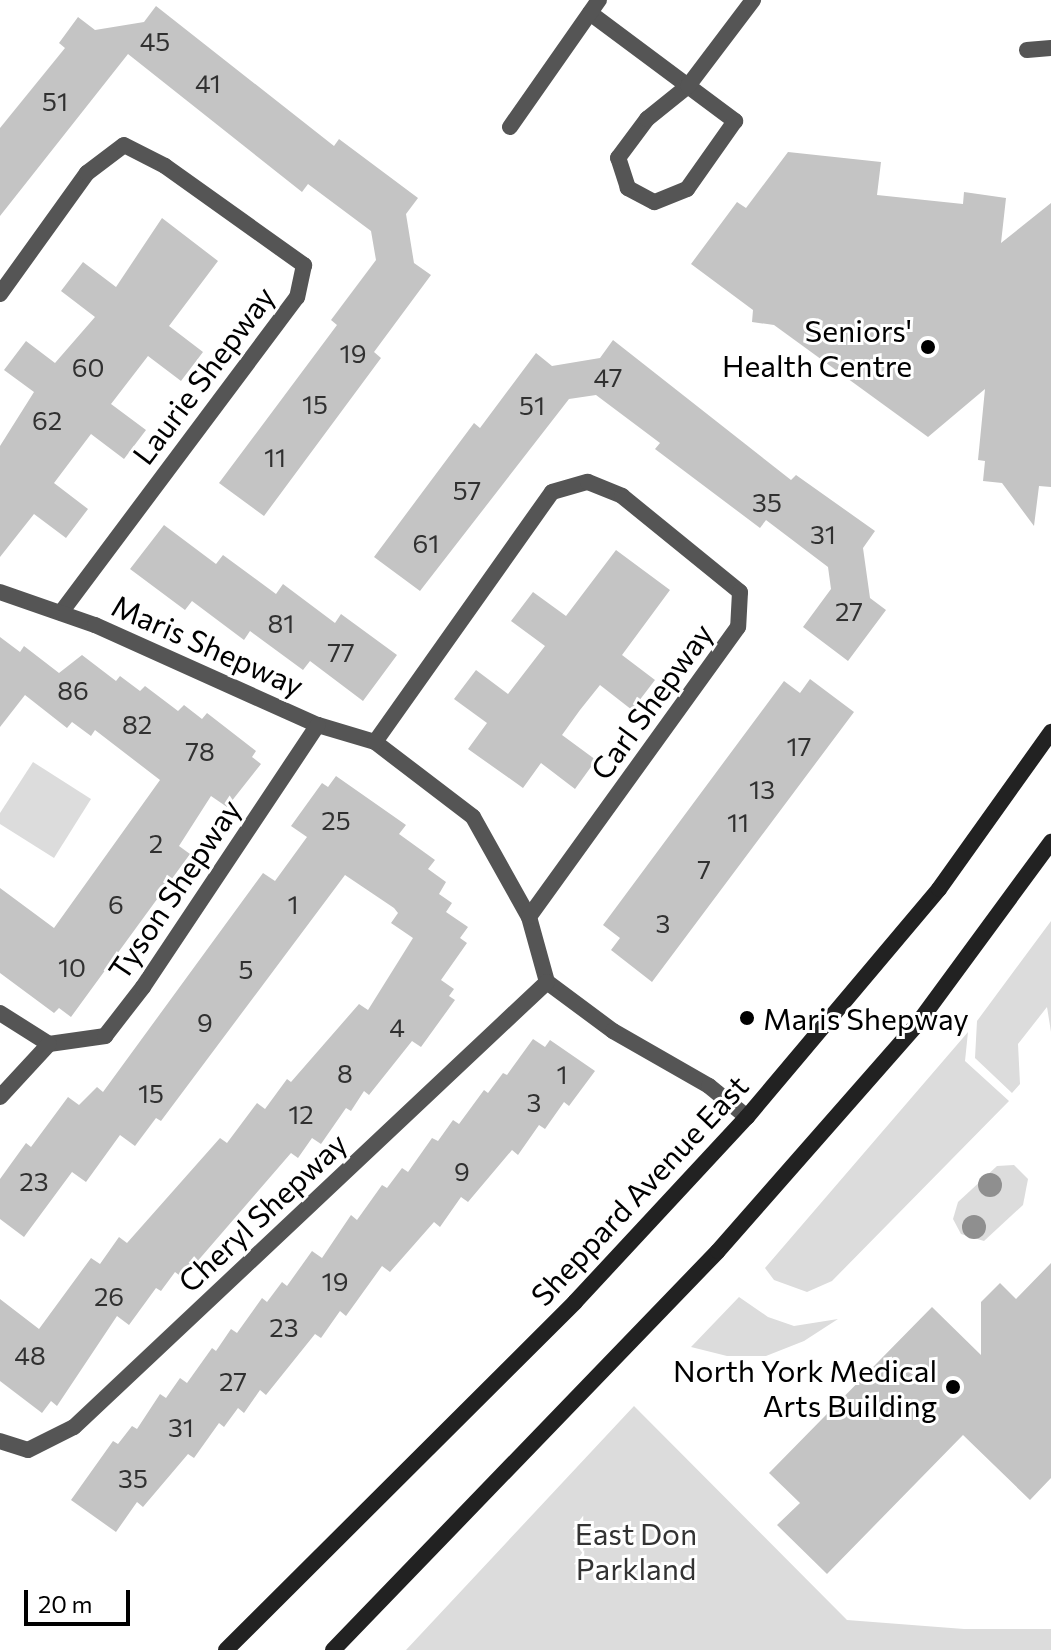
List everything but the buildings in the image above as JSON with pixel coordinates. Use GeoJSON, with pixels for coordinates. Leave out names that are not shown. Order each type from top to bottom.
{"type":"FeatureCollection","features":[{"type":"Feature","properties":{"kind":"main road","name":"Sheppard Avenue East"},"geometry":{"type":"LineString","coordinates":[[226,1650],[575,1302],[747,1117],[939,889],[1051,732]]}},
{"type":"Feature","properties":{"kind":"main road"},"geometry":{"type":"LineString","coordinates":[[333,1650],[718,1251],[918,1023],[1051,842]]}},
{"type":"Feature","properties":{"kind":"street"},"geometry":{"type":"LineString","coordinates":[[510,127],[594,7],[688,86],[735,121],[687,189],[654,202],[628,188],[618,158],[647,119],[688,86],[753,0]]}},
{"type":"Feature","properties":{"kind":"street"},"geometry":{"type":"LineString","coordinates":[[1027,50],[1051,48]]}},
{"type":"Feature","properties":{"kind":"street","name":"Laurie Shepway"},"geometry":{"type":"LineString","coordinates":[[0,294],[87,173],[124,145],[165,166],[304,265],[297,297],[61,612]]}},
{"type":"Feature","properties":{"kind":"street","name":"Carl Shepway"},"geometry":{"type":"LineString","coordinates":[[375,742],[552,492],[588,482],[622,496],[740,592],[738,627],[529,917]]}},
{"type":"Feature","properties":{"kind":"street","name":"Maris Shepway"},"geometry":{"type":"LineString","coordinates":[[0,592],[61,612],[318,725],[375,742],[473,817],[529,917],[547,982]]}},
{"type":"Feature","properties":{"kind":"street","name":"Tyson Shepway"},"geometry":{"type":"LineString","coordinates":[[49,1044],[105,1036],[143,987],[318,725]]}},
{"type":"Feature","properties":{"kind":"street"},"geometry":{"type":"LineString","coordinates":[[547,982],[613,1031],[709,1086],[747,1117]]}},
{"type":"Feature","properties":{"kind":"street","name":"Cheryl Shepway"},"geometry":{"type":"LineString","coordinates":[[0,1441],[28,1450],[74,1427],[547,982]]}},
{"type":"Feature","properties":{"kind":"street"},"geometry":{"type":"LineString","coordinates":[[0,1013],[49,1044],[0,1097]]}},
{"type":"Feature","properties":{"kind":"green space"},"geometry":{"type":"Polygon","coordinates":[[[33,762],[91,799],[54,858],[0,824],[0,813],[33,762]]]}},
{"type":"Feature","properties":{"kind":"green space"},"geometry":{"type":"Polygon","coordinates":[[[1051,921],[1051,1032],[1047,1007],[1018,1044],[1020,1084],[1012,1093],[975,1058],[977,1021],[1051,921]]]}},
{"type":"Feature","properties":{"kind":"green space"},"geometry":{"type":"Polygon","coordinates":[[[968,1032],[965,1061],[1009,1101],[832,1281],[807,1292],[774,1280],[765,1268],[968,1032]]]}},
{"type":"Feature","properties":{"kind":"green space"},"geometry":{"type":"Polygon","coordinates":[[[1014,1165],[1028,1179],[1023,1205],[984,1241],[961,1234],[953,1219],[958,1202],[997,1166],[1014,1165]]]}},
{"type":"Feature","properties":{"kind":"green space"},"geometry":{"type":"Polygon","coordinates":[[[739,1297],[768,1317],[794,1326],[838,1319],[804,1341],[766,1356],[727,1356],[691,1347],[739,1297]]]}},
{"type":"Feature","properties":{"kind":"green space","name":"East Don Parkland"},"geometry":{"type":"Polygon","coordinates":[[[634,1406],[847,1620],[964,1629],[1051,1629],[1051,1650],[406,1650],[634,1406]]]}},
{"type":"Feature","properties":{"kind":"place","name":"Seniors' Health Centre"},"geometry":{"type":"Point","coordinates":[928,347]}},
{"type":"Feature","properties":{"kind":"place","name":"Maris Shepway"},"geometry":{"type":"Point","coordinates":[747,1018]}},
{"type":"Feature","properties":{"kind":"place","name":"North York Medical Arts Building"},"geometry":{"type":"Point","coordinates":[953,1387]}}]}
